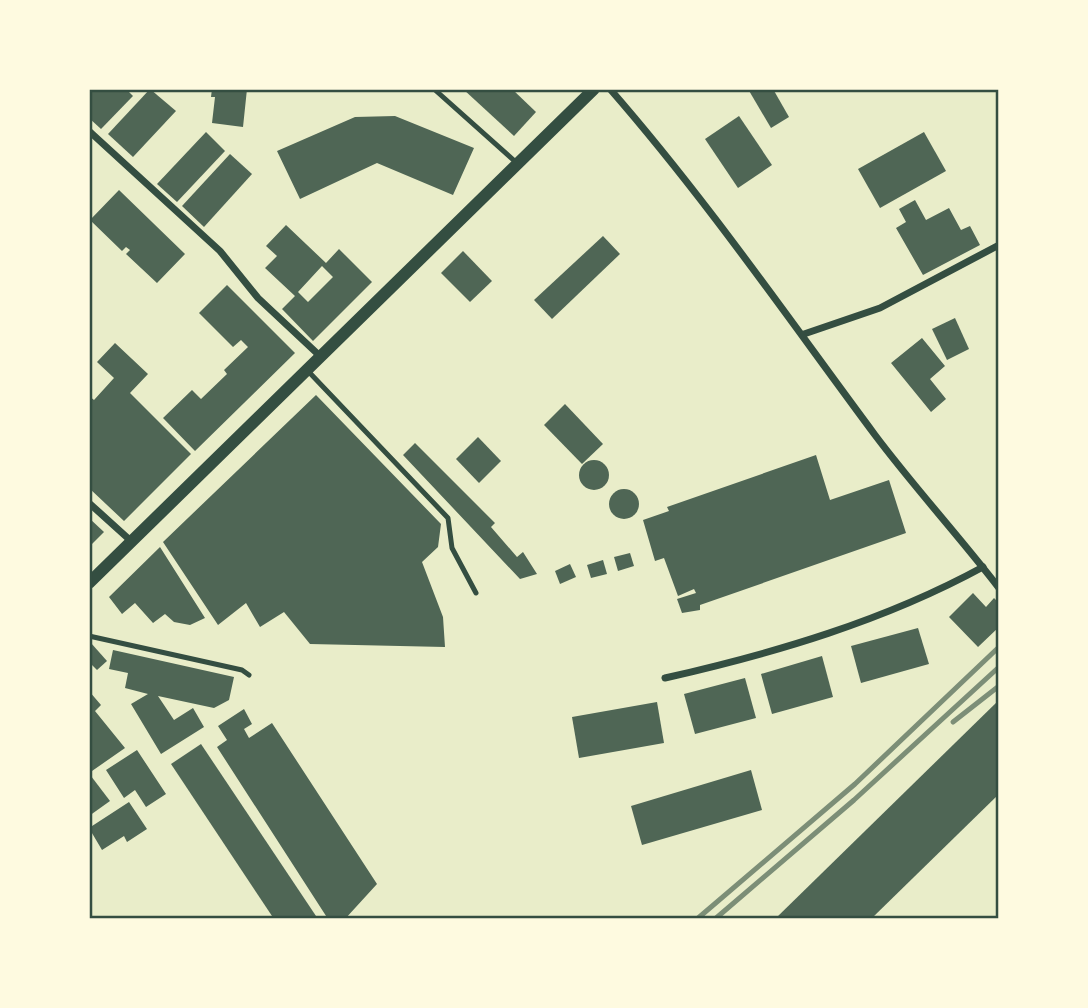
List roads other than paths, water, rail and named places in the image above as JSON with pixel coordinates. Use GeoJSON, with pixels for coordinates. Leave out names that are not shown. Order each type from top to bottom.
{"type":"FeatureCollection","features":[{"type":"Feature","properties":{"kind":"street"},"geometry":{"type":"LineString","coordinates":[[89,583],[594,89]]}},
{"type":"Feature","properties":{"kind":"street"},"geometry":{"type":"LineString","coordinates":[[610,89],[657,142],[804,334],[876,436],[999,588]]}},
{"type":"Feature","properties":{"kind":"street"},"geometry":{"type":"LineString","coordinates":[[89,131],[220,251],[258,298],[321,357]]}},
{"type":"Feature","properties":{"kind":"street"},"geometry":{"type":"LineString","coordinates":[[804,334],[880,308],[999,245]]}},
{"type":"Feature","properties":{"kind":"street"},"geometry":{"type":"LineString","coordinates":[[89,503],[131,541]]}},
{"type":"Feature","properties":{"kind":"street"},"geometry":{"type":"LineString","coordinates":[[665,678],[737,662],[855,624],[933,594],[983,567]]}},
{"type":"Feature","properties":{"kind":"lane"},"geometry":{"type":"LineString","coordinates":[[434,89],[518,164]]}},
{"type":"Feature","properties":{"kind":"lane"},"geometry":{"type":"LineString","coordinates":[[307,370],[448,518],[452,548],[475,593]]}},
{"type":"Feature","properties":{"kind":"lane"},"geometry":{"type":"LineString","coordinates":[[89,636],[242,670],[249,675]]}},
{"type":"Feature","properties":{"kind":"railway"},"geometry":{"type":"LineString","coordinates":[[697,919],[855,784],[999,647]]}},
{"type":"Feature","properties":{"kind":"railway"},"geometry":{"type":"LineString","coordinates":[[715,919],[854,800],[999,667]]}},
{"type":"Feature","properties":{"kind":"railway"},"geometry":{"type":"LineString","coordinates":[[953,722],[999,686]]}}]}
